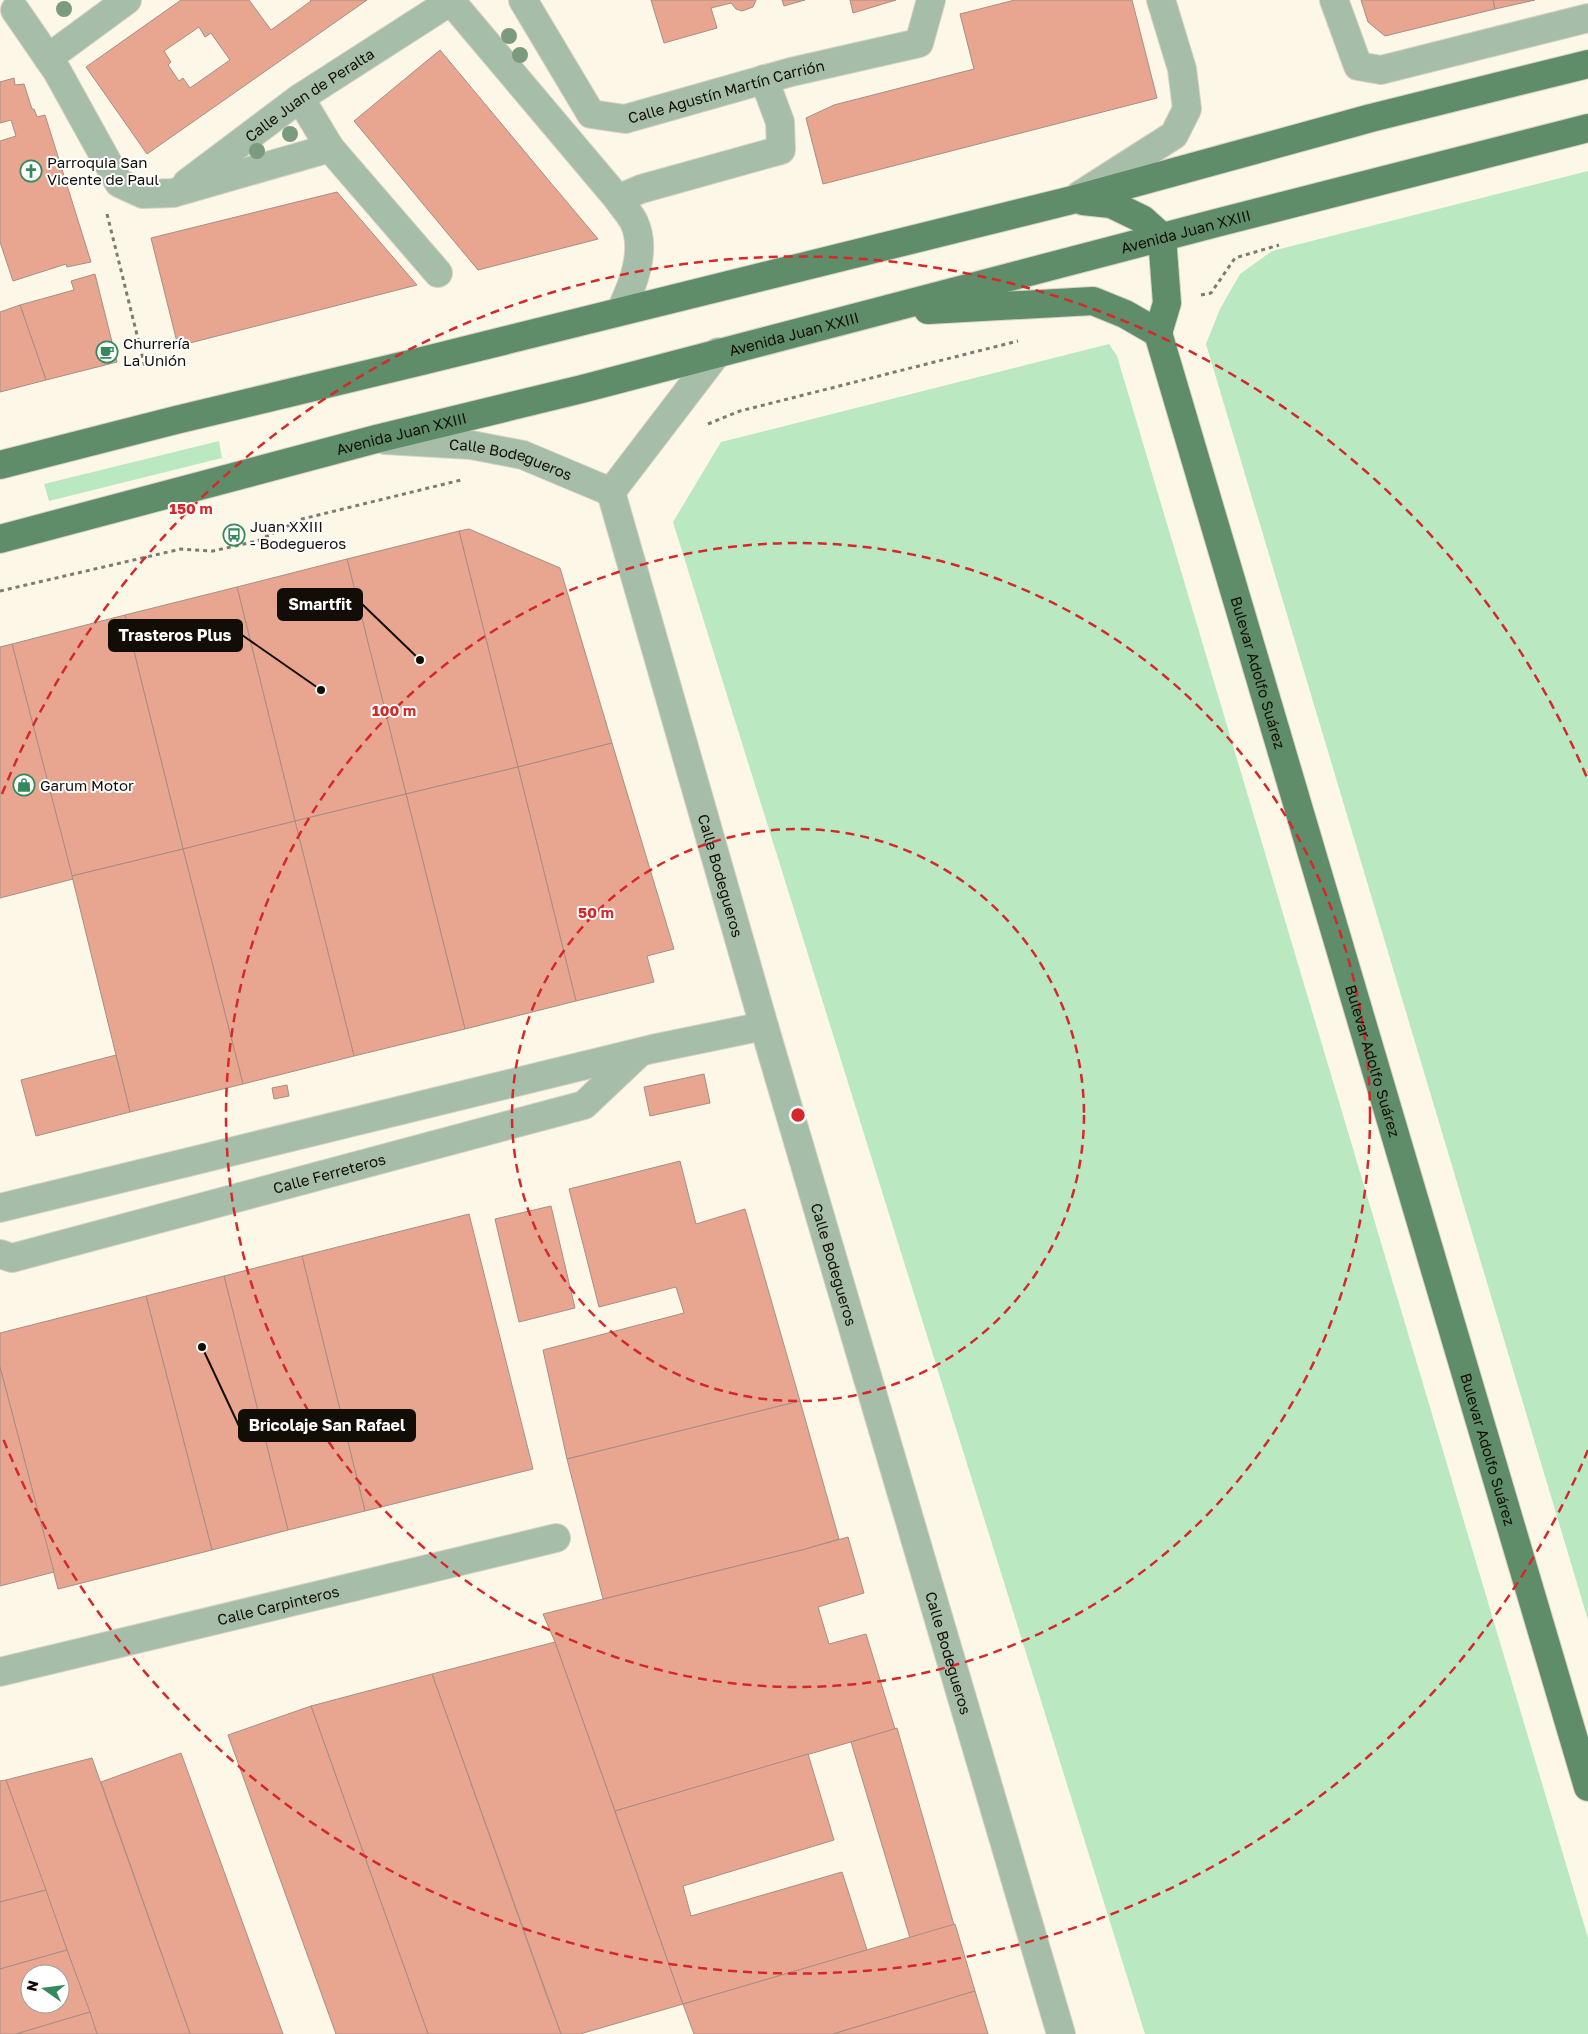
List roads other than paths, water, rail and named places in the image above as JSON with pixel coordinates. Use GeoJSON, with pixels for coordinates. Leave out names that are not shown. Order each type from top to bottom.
{"type":"FeatureCollection","features":[{"type":"Feature","properties":{"kind":"main road"},"geometry":{"type":"LineString","coordinates":[[0,465],[1072,200],[1371,118],[1588,64]]}},
{"type":"Feature","properties":{"kind":"main road","name":"Avenida Juan XXIII"},"geometry":{"type":"LineString","coordinates":[[0,539],[376,440],[582,389],[718,352],[1588,128]]}},
{"type":"Feature","properties":{"kind":"main road"},"geometry":{"type":"LineString","coordinates":[[869,314],[1093,301],[1125,314],[1158,333],[1167,303],[1162,237],[1142,219],[1111,204],[1072,200]]}},
{"type":"Feature","properties":{"kind":"main road","name":"Bulevar Adolfo Suárez"},"geometry":{"type":"LineString","coordinates":[[1158,333],[1588,1787]]}},
{"type":"Feature","properties":{"kind":"street"},"geometry":{"type":"LineString","coordinates":[[48,58],[126,0]]}},
{"type":"Feature","properties":{"kind":"street","name":"Calle Agustín Martín Carrión"},"geometry":{"type":"LineString","coordinates":[[523,0],[591,114],[625,119],[764,80],[919,43],[931,0]]}},
{"type":"Feature","properties":{"kind":"street"},"geometry":{"type":"LineString","coordinates":[[1072,200],[1174,135],[1187,109],[1182,69],[1161,0]]}},
{"type":"Feature","properties":{"kind":"street"},"geometry":{"type":"LineString","coordinates":[[1334,0],[1358,66],[1381,70],[1588,18]]}},
{"type":"Feature","properties":{"kind":"street"},"geometry":{"type":"LineString","coordinates":[[451,1],[618,200],[634,222],[639,246],[632,288],[621,310]]}},
{"type":"Feature","properties":{"kind":"street","name":"Calle Juan de Peralta"},"geometry":{"type":"LineString","coordinates":[[173,193],[300,98],[451,1]]}},
{"type":"Feature","properties":{"kind":"street"},"geometry":{"type":"LineString","coordinates":[[15,11],[48,58],[119,183],[143,194],[173,193],[330,148]]}},
{"type":"Feature","properties":{"kind":"street"},"geometry":{"type":"LineString","coordinates":[[618,200],[641,189],[781,150],[780,122],[764,80]]}},
{"type":"Feature","properties":{"kind":"street"},"geometry":{"type":"LineString","coordinates":[[300,98],[330,148],[438,273]]}},
{"type":"Feature","properties":{"kind":"street"},"geometry":{"type":"LineString","coordinates":[[611,492],[718,352]]}},
{"type":"Feature","properties":{"kind":"street","name":"Calle Bodegueros"},"geometry":{"type":"LineString","coordinates":[[376,440],[471,445],[523,455],[611,492],[764,1026],[1061,2034]]}},
{"type":"Feature","properties":{"kind":"street"},"geometry":{"type":"LineString","coordinates":[[0,1208],[640,1052],[764,1026]]}},
{"type":"Feature","properties":{"kind":"street","name":"Calle Ferreteros"},"geometry":{"type":"LineString","coordinates":[[0,1254],[12,1258],[584,1105],[640,1052]]}},
{"type":"Feature","properties":{"kind":"street","name":"Calle Carpinteros"},"geometry":{"type":"LineString","coordinates":[[0,1672],[556,1538]]}},
{"type":"Feature","properties":{"kind":"place","name":"Parroquia San Vicente de Paul"},"geometry":{"type":"Point","coordinates":[31,171]}},
{"type":"Feature","properties":{"kind":"place","name":"Churrería La Unión"},"geometry":{"type":"Point","coordinates":[107,352]}},
{"type":"Feature","properties":{"kind":"place","name":"Juan XXIII - Bodegueros"},"geometry":{"type":"Point","coordinates":[234,535]}},
{"type":"Feature","properties":{"kind":"place","name":"Smartfit"},"geometry":{"type":"Point","coordinates":[420,660]}},
{"type":"Feature","properties":{"kind":"place","name":"Trasteros Plus"},"geometry":{"type":"Point","coordinates":[321,690]}},
{"type":"Feature","properties":{"kind":"place","name":"Garum Motor"},"geometry":{"type":"Point","coordinates":[24,785]}},
{"type":"Feature","properties":{"kind":"place","name":"Bricolaje San Rafael"},"geometry":{"type":"Point","coordinates":[202,1347]}}]}
